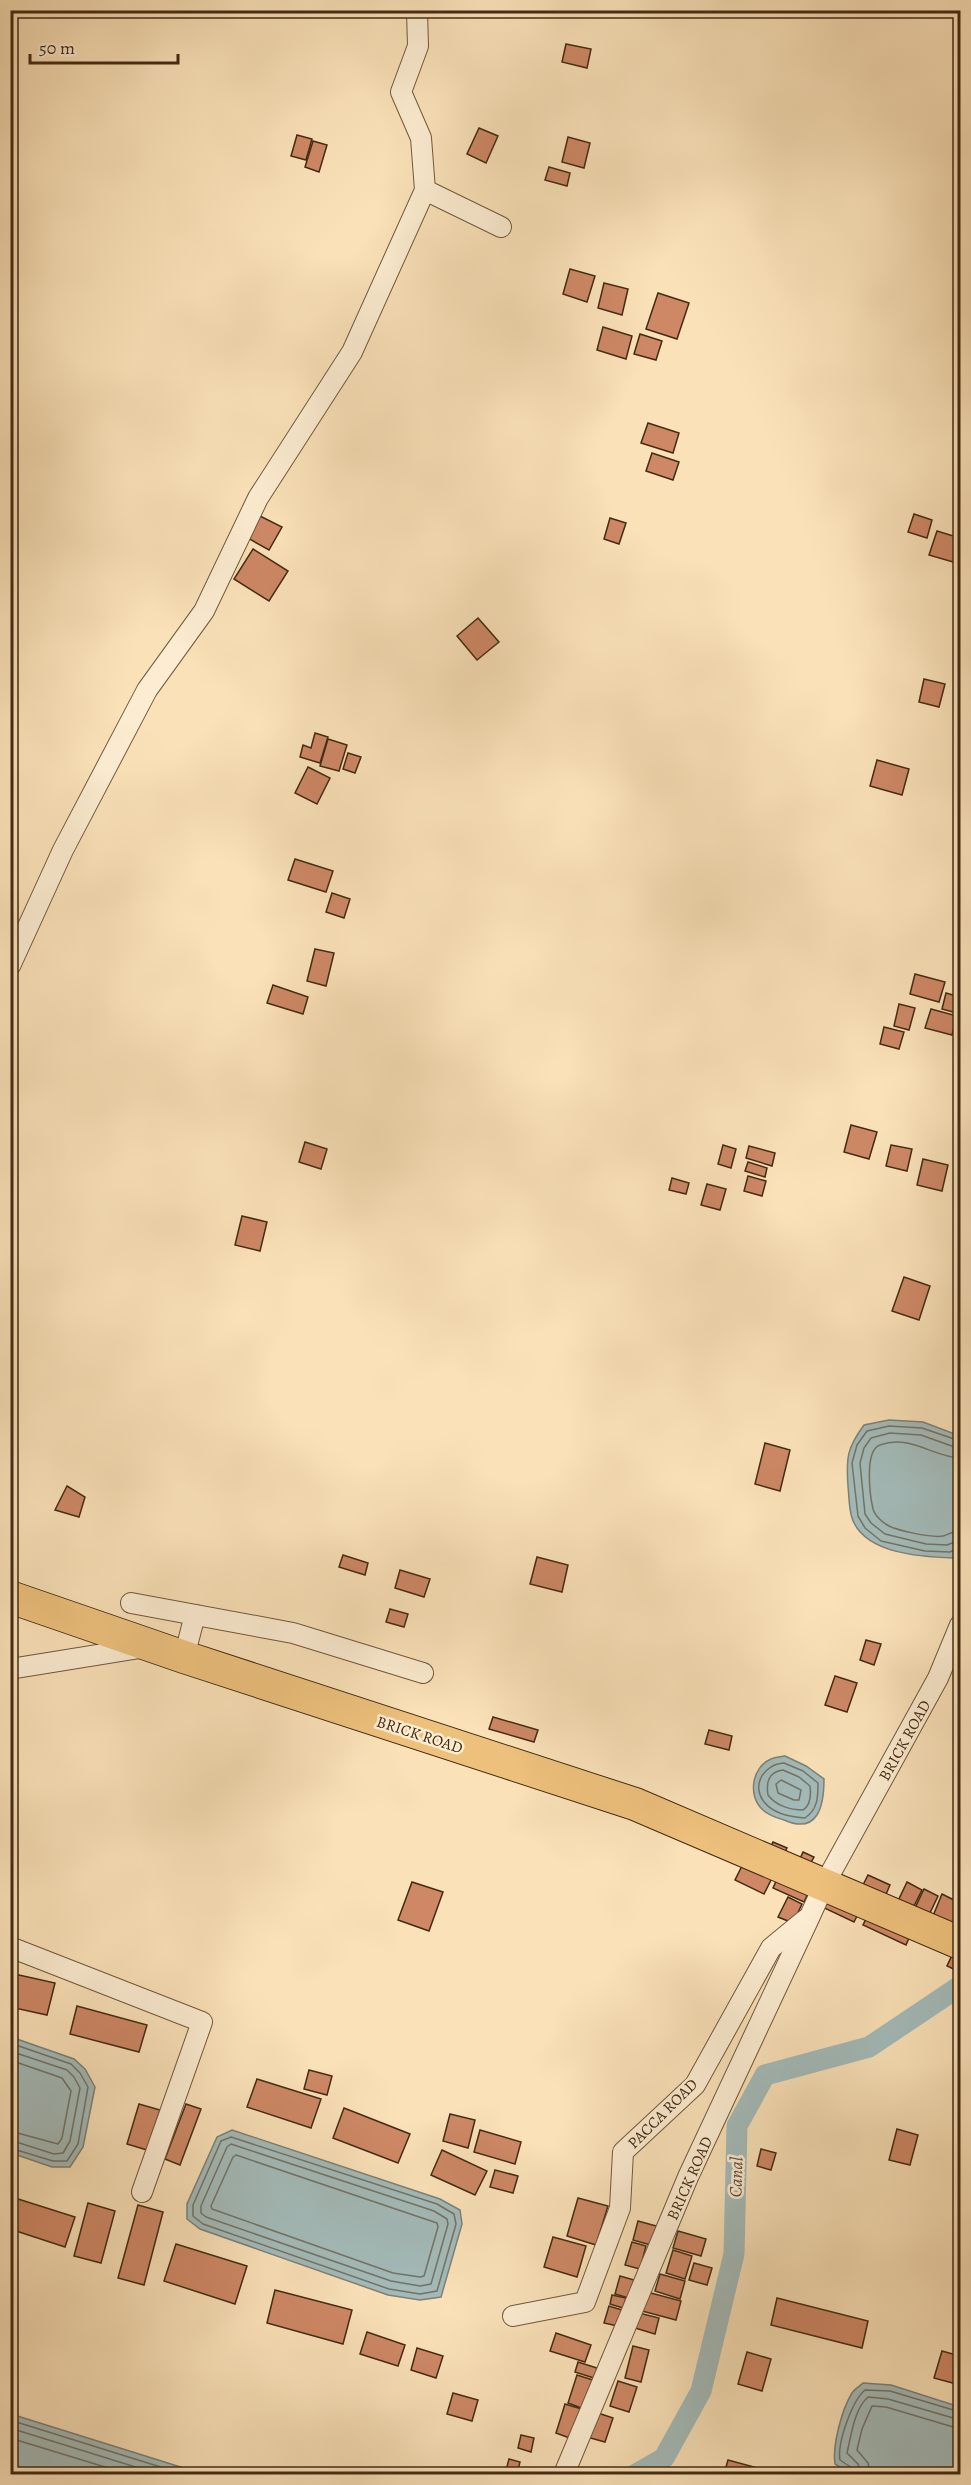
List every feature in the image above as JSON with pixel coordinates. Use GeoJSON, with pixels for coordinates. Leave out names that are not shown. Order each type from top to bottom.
{"type":"FeatureCollection","features":[{"type":"Feature","properties":{"kind":"main road","name":"BRICK ROAD"},"geometry":{"type":"LineString","coordinates":[[10,1597],[184,1657],[634,1804],[960,1943]]}},
{"type":"Feature","properties":{"kind":"street"},"geometry":{"type":"LineString","coordinates":[[10,966],[63,850],[147,690],[204,611],[258,498],[352,351],[426,190],[421,138],[401,92],[418,46],[417,10]]}},
{"type":"Feature","properties":{"kind":"street"},"geometry":{"type":"LineString","coordinates":[[426,190],[501,228]]}},
{"type":"Feature","properties":{"kind":"street"},"geometry":{"type":"LineString","coordinates":[[131,1603],[292,1633],[423,1673]]}},
{"type":"Feature","properties":{"kind":"street"},"geometry":{"type":"LineString","coordinates":[[184,1657],[195,1615]]}},
{"type":"Feature","properties":{"kind":"street","name":"BRICK ROAD"},"geometry":{"type":"LineString","coordinates":[[564,2475],[688,2177],[824,1885],[938,1678],[960,1625]]}},
{"type":"Feature","properties":{"kind":"street"},"geometry":{"type":"LineString","coordinates":[[10,1669],[152,1646]]}},
{"type":"Feature","properties":{"kind":"street","name":"PACCA ROAD"},"geometry":{"type":"LineString","coordinates":[[513,2316],[585,2302],[620,2208],[623,2152],[695,2085],[771,1948],[810,1916]]}},
{"type":"Feature","properties":{"kind":"street"},"geometry":{"type":"LineString","coordinates":[[10,1947],[202,2022],[142,2192]]}},
{"type":"Feature","properties":{"kind":"water"},"geometry":{"type":"Polygon","coordinates":[[[889,1420],[923,1422],[960,1436],[960,1551],[954,1558],[911,1554],[881,1546],[868,1539],[852,1518],[847,1468],[851,1447],[864,1425],[889,1420]]]}},
{"type":"Feature","properties":{"kind":"water"},"geometry":{"type":"Polygon","coordinates":[[[785,1756],[806,1766],[824,1779],[820,1808],[812,1821],[805,1824],[795,1824],[770,1815],[758,1804],[755,1797],[754,1782],[759,1768],[771,1759],[785,1756]]]}},
{"type":"Feature","properties":{"kind":"water"},"geometry":{"type":"Polygon","coordinates":[[[11,2037],[74,2059],[85,2069],[95,2087],[83,2147],[70,2167],[52,2167],[11,2153],[11,2037]]]}},
{"type":"Feature","properties":{"kind":"water"},"geometry":{"type":"Polygon","coordinates":[[[232,2130],[440,2199],[460,2210],[462,2224],[441,2297],[420,2300],[388,2295],[200,2229],[187,2219],[187,2204],[217,2137],[232,2130]]]}},
{"type":"Feature","properties":{"kind":"water"},"geometry":{"type":"Polygon","coordinates":[[[863,2383],[891,2385],[960,2407],[960,2474],[851,2474],[835,2464],[836,2438],[841,2418],[852,2393],[863,2383]]]}},
{"type":"Feature","properties":{"kind":"water"},"geometry":{"type":"Polygon","coordinates":[[[11,2414],[203,2474],[11,2474],[11,2414]]]}},
{"type":"Feature","properties":{"kind":"building"},"geometry":{"type":"Polygon","coordinates":[[[566,44],[591,49],[587,68],[562,62],[566,44]]]}},
{"type":"Feature","properties":{"kind":"building"},"geometry":{"type":"Polygon","coordinates":[[[479,128],[498,136],[486,163],[467,154],[479,128]]]}},
{"type":"Feature","properties":{"kind":"building"},"geometry":{"type":"Polygon","coordinates":[[[297,135],[312,139],[306,160],[291,156],[297,135]]]}},
{"type":"Feature","properties":{"kind":"building"},"geometry":{"type":"Polygon","coordinates":[[[568,137],[590,143],[584,168],[562,162],[568,137]]]}},
{"type":"Feature","properties":{"kind":"building"},"geometry":{"type":"Polygon","coordinates":[[[313,141],[327,145],[319,172],[305,167],[313,141]]]}},
{"type":"Feature","properties":{"kind":"building"},"geometry":{"type":"Polygon","coordinates":[[[549,167],[570,173],[567,186],[545,180],[549,167]]]}},
{"type":"Feature","properties":{"kind":"building"},"geometry":{"type":"Polygon","coordinates":[[[570,269],[595,276],[587,302],[563,294],[570,269]]]}},
{"type":"Feature","properties":{"kind":"building"},"geometry":{"type":"Polygon","coordinates":[[[604,283],[628,289],[622,315],[598,308],[604,283]]]}},
{"type":"Feature","properties":{"kind":"building"},"geometry":{"type":"Polygon","coordinates":[[[658,293],[689,303],[677,339],[646,329],[658,293]]]}},
{"type":"Feature","properties":{"kind":"building"},"geometry":{"type":"Polygon","coordinates":[[[603,327],[632,336],[626,359],[597,350],[603,327]]]}},
{"type":"Feature","properties":{"kind":"building"},"geometry":{"type":"Polygon","coordinates":[[[640,334],[662,341],[656,360],[634,354],[640,334]]]}},
{"type":"Feature","properties":{"kind":"building"},"geometry":{"type":"Polygon","coordinates":[[[648,423],[679,433],[673,453],[641,443],[648,423]]]}},
{"type":"Feature","properties":{"kind":"building"},"geometry":{"type":"Polygon","coordinates":[[[960,430],[960,451],[954,449],[960,430]]]}},
{"type":"Feature","properties":{"kind":"building"},"geometry":{"type":"Polygon","coordinates":[[[652,453],[679,462],[673,480],[646,471],[652,453]]]}},
{"type":"Feature","properties":{"kind":"building"},"geometry":{"type":"Polygon","coordinates":[[[914,514],[932,520],[927,538],[908,532],[914,514]]]}},
{"type":"Feature","properties":{"kind":"building"},"geometry":{"type":"Polygon","coordinates":[[[258,515],[282,527],[269,550],[246,537],[258,515]]]}},
{"type":"Feature","properties":{"kind":"building"},"geometry":{"type":"Polygon","coordinates":[[[610,518],[626,523],[619,544],[604,539],[610,518]]]}},
{"type":"Feature","properties":{"kind":"building"},"geometry":{"type":"Polygon","coordinates":[[[937,531],[960,538],[960,564],[929,555],[937,531]]]}},
{"type":"Feature","properties":{"kind":"building"},"geometry":{"type":"Polygon","coordinates":[[[253,549],[288,571],[269,601],[234,579],[253,549]]]}},
{"type":"Feature","properties":{"kind":"building"},"geometry":{"type":"Polygon","coordinates":[[[478,618],[499,642],[477,660],[457,636],[478,618]]]}},
{"type":"Feature","properties":{"kind":"building"},"geometry":{"type":"Polygon","coordinates":[[[924,679],[945,684],[939,707],[919,702],[924,679]]]}},
{"type":"Feature","properties":{"kind":"building"},"geometry":{"type":"Polygon","coordinates":[[[315,733],[328,737],[320,763],[300,757],[303,745],[311,748],[315,733]]]}},
{"type":"Feature","properties":{"kind":"building"},"geometry":{"type":"Polygon","coordinates":[[[328,739],[347,745],[339,771],[320,766],[328,739]]]}},
{"type":"Feature","properties":{"kind":"building"},"geometry":{"type":"Polygon","coordinates":[[[348,753],[361,757],[355,773],[343,769],[348,753]]]}},
{"type":"Feature","properties":{"kind":"building"},"geometry":{"type":"Polygon","coordinates":[[[877,760],[909,769],[902,795],[870,786],[877,760]]]}},
{"type":"Feature","properties":{"kind":"building"},"geometry":{"type":"Polygon","coordinates":[[[308,767],[330,778],[317,804],[295,793],[308,767]]]}},
{"type":"Feature","properties":{"kind":"building"},"geometry":{"type":"Polygon","coordinates":[[[295,859],[333,871],[326,892],[288,880],[295,859]]]}},
{"type":"Feature","properties":{"kind":"building"},"geometry":{"type":"Polygon","coordinates":[[[332,893],[350,899],[344,918],[326,912],[332,893]]]}},
{"type":"Feature","properties":{"kind":"building"},"geometry":{"type":"Polygon","coordinates":[[[315,949],[334,953],[326,986],[307,981],[315,949]]]}},
{"type":"Feature","properties":{"kind":"building"},"geometry":{"type":"Polygon","coordinates":[[[915,974],[945,982],[939,1002],[910,994],[915,974]]]}},
{"type":"Feature","properties":{"kind":"building"},"geometry":{"type":"Polygon","coordinates":[[[273,985],[308,997],[303,1014],[267,1003],[273,985]]]}},
{"type":"Feature","properties":{"kind":"building"},"geometry":{"type":"Polygon","coordinates":[[[946,993],[960,997],[960,1014],[942,1009],[946,993]]]}},
{"type":"Feature","properties":{"kind":"building"},"geometry":{"type":"Polygon","coordinates":[[[899,1004],[915,1008],[909,1030],[894,1026],[899,1004]]]}},
{"type":"Feature","properties":{"kind":"building"},"geometry":{"type":"Polygon","coordinates":[[[931,1009],[957,1016],[952,1035],[925,1028],[931,1009]]]}},
{"type":"Feature","properties":{"kind":"building"},"geometry":{"type":"Polygon","coordinates":[[[884,1027],[904,1032],[899,1049],[880,1044],[884,1027]]]}},
{"type":"Feature","properties":{"kind":"building"},"geometry":{"type":"Polygon","coordinates":[[[851,1125],[877,1132],[869,1159],[844,1152],[851,1125]]]}},
{"type":"Feature","properties":{"kind":"building"},"geometry":{"type":"Polygon","coordinates":[[[305,1142],[327,1149],[321,1169],[299,1162],[305,1142]]]}},
{"type":"Feature","properties":{"kind":"building"},"geometry":{"type":"Polygon","coordinates":[[[723,1145],[736,1149],[731,1168],[718,1164],[723,1145]]]}},
{"type":"Feature","properties":{"kind":"building"},"geometry":{"type":"Polygon","coordinates":[[[891,1145],[912,1149],[907,1171],[886,1166],[891,1145]]]}},
{"type":"Feature","properties":{"kind":"building"},"geometry":{"type":"Polygon","coordinates":[[[749,1146],[775,1153],[772,1166],[746,1158],[749,1146]]]}},
{"type":"Feature","properties":{"kind":"building"},"geometry":{"type":"Polygon","coordinates":[[[923,1159],[948,1165],[942,1191],[917,1185],[923,1159]]]}},
{"type":"Feature","properties":{"kind":"building"},"geometry":{"type":"Polygon","coordinates":[[[748,1162],[767,1168],[765,1177],[745,1171],[748,1162]]]}},
{"type":"Feature","properties":{"kind":"building"},"geometry":{"type":"Polygon","coordinates":[[[748,1176],[766,1181],[762,1196],[744,1191],[748,1176]]]}},
{"type":"Feature","properties":{"kind":"building"},"geometry":{"type":"Polygon","coordinates":[[[672,1178],[689,1183],[686,1194],[669,1190],[672,1178]]]}},
{"type":"Feature","properties":{"kind":"building"},"geometry":{"type":"Polygon","coordinates":[[[707,1184],[726,1189],[720,1210],[701,1205],[707,1184]]]}},
{"type":"Feature","properties":{"kind":"building"},"geometry":{"type":"Polygon","coordinates":[[[242,1216],[267,1222],[260,1251],[235,1245],[242,1216]]]}},
{"type":"Feature","properties":{"kind":"building"},"geometry":{"type":"Polygon","coordinates":[[[904,1277],[930,1286],[919,1320],[892,1311],[904,1277]]]}},
{"type":"Feature","properties":{"kind":"building"},"geometry":{"type":"Polygon","coordinates":[[[765,1443],[790,1450],[780,1491],[755,1484],[765,1443]]]}},
{"type":"Feature","properties":{"kind":"building"},"geometry":{"type":"Polygon","coordinates":[[[67,1486],[85,1497],[79,1517],[55,1510],[67,1486]]]}},
{"type":"Feature","properties":{"kind":"building"},"geometry":{"type":"Polygon","coordinates":[[[343,1555],[368,1563],[365,1575],[339,1567],[343,1555]]]}},
{"type":"Feature","properties":{"kind":"building"},"geometry":{"type":"Polygon","coordinates":[[[537,1557],[568,1565],[562,1592],[530,1584],[537,1557]]]}},
{"type":"Feature","properties":{"kind":"building"},"geometry":{"type":"Polygon","coordinates":[[[400,1570],[430,1579],[424,1597],[395,1588],[400,1570]]]}},
{"type":"Feature","properties":{"kind":"building"},"geometry":{"type":"Polygon","coordinates":[[[390,1609],[408,1614],[404,1627],[386,1622],[390,1609]]]}},
{"type":"Feature","properties":{"kind":"building"},"geometry":{"type":"Polygon","coordinates":[[[866,1640],[881,1644],[874,1665],[860,1660],[866,1640]]]}},
{"type":"Feature","properties":{"kind":"building"},"geometry":{"type":"Polygon","coordinates":[[[835,1676],[857,1683],[847,1712],[825,1705],[835,1676]]]}},
{"type":"Feature","properties":{"kind":"building"},"geometry":{"type":"Polygon","coordinates":[[[493,1717],[538,1730],[534,1742],[489,1729],[493,1717]]]}},
{"type":"Feature","properties":{"kind":"building"},"geometry":{"type":"Polygon","coordinates":[[[709,1730],[732,1736],[729,1750],[705,1744],[709,1730]]]}},
{"type":"Feature","properties":{"kind":"building"},"geometry":{"type":"Polygon","coordinates":[[[773,1842],[787,1848],[783,1856],[769,1850],[773,1842]]]}},
{"type":"Feature","properties":{"kind":"building"},"geometry":{"type":"Polygon","coordinates":[[[803,1852],[814,1857],[809,1866],[799,1861],[803,1852]]]}},
{"type":"Feature","properties":{"kind":"building"},"geometry":{"type":"Polygon","coordinates":[[[745,1860],[774,1874],[764,1894],[735,1880],[745,1860]]]}},
{"type":"Feature","properties":{"kind":"building"},"geometry":{"type":"Polygon","coordinates":[[[779,1875],[810,1889],[804,1902],[773,1888],[779,1875]]]}},
{"type":"Feature","properties":{"kind":"building"},"geometry":{"type":"Polygon","coordinates":[[[868,1875],[890,1885],[884,1899],[861,1889],[868,1875]]]}},
{"type":"Feature","properties":{"kind":"building"},"geometry":{"type":"Polygon","coordinates":[[[412,1882],[443,1892],[429,1931],[398,1920],[412,1882]]]}},
{"type":"Feature","properties":{"kind":"building"},"geometry":{"type":"Polygon","coordinates":[[[907,1882],[922,1890],[913,1908],[898,1901],[907,1882]]]}},
{"type":"Feature","properties":{"kind":"building"},"geometry":{"type":"Polygon","coordinates":[[[924,1889],[938,1896],[929,1915],[915,1908],[924,1889]]]}},
{"type":"Feature","properties":{"kind":"building"},"geometry":{"type":"Polygon","coordinates":[[[824,1891],[861,1908],[854,1922],[818,1905],[824,1891]]]}},
{"type":"Feature","properties":{"kind":"building"},"geometry":{"type":"Polygon","coordinates":[[[942,1894],[960,1903],[960,1912],[954,1926],[933,1916],[942,1894]]]}},
{"type":"Feature","properties":{"kind":"building"},"geometry":{"type":"Polygon","coordinates":[[[788,1897],[802,1904],[793,1923],[778,1917],[788,1897]]]}},
{"type":"Feature","properties":{"kind":"building"},"geometry":{"type":"Polygon","coordinates":[[[870,1911],[912,1931],[906,1945],[863,1925],[870,1911]]]}},
{"type":"Feature","properties":{"kind":"building"},"geometry":{"type":"Polygon","coordinates":[[[954,1951],[960,1954],[960,1972],[947,1966],[954,1951]]]}},
{"type":"Feature","properties":{"kind":"building"},"geometry":{"type":"Polygon","coordinates":[[[10,1973],[55,1983],[47,2015],[10,2007],[10,1973]]]}},
{"type":"Feature","properties":{"kind":"building"},"geometry":{"type":"Polygon","coordinates":[[[77,2006],[147,2025],[139,2052],[70,2034],[77,2006]]]}},
{"type":"Feature","properties":{"kind":"building"},"geometry":{"type":"Polygon","coordinates":[[[309,2070],[332,2076],[327,2095],[304,2089],[309,2070]]]}},
{"type":"Feature","properties":{"kind":"building"},"geometry":{"type":"Polygon","coordinates":[[[257,2079],[321,2099],[311,2128],[247,2107],[257,2079]]]}},
{"type":"Feature","properties":{"kind":"building"},"geometry":{"type":"Polygon","coordinates":[[[139,2104],[160,2110],[147,2150],[127,2144],[139,2104]]]}},
{"type":"Feature","properties":{"kind":"building"},"geometry":{"type":"Polygon","coordinates":[[[186,2104],[201,2109],[180,2165],[165,2159],[186,2104]]]}},
{"type":"Feature","properties":{"kind":"building"},"geometry":{"type":"Polygon","coordinates":[[[344,2108],[410,2134],[398,2163],[333,2138],[344,2108]]]}},
{"type":"Feature","properties":{"kind":"building"},"geometry":{"type":"Polygon","coordinates":[[[450,2114],[475,2120],[468,2148],[443,2141],[450,2114]]]}},
{"type":"Feature","properties":{"kind":"building"},"geometry":{"type":"Polygon","coordinates":[[[897,2129],[918,2135],[910,2165],[889,2160],[897,2129]]]}},
{"type":"Feature","properties":{"kind":"building"},"geometry":{"type":"Polygon","coordinates":[[[480,2130],[521,2142],[515,2164],[474,2152],[480,2130]]]}},
{"type":"Feature","properties":{"kind":"building"},"geometry":{"type":"Polygon","coordinates":[[[761,2149],[776,2153],[771,2170],[757,2166],[761,2149]]]}},
{"type":"Feature","properties":{"kind":"building"},"geometry":{"type":"Polygon","coordinates":[[[442,2150],[487,2171],[475,2195],[431,2175],[442,2150]]]}},
{"type":"Feature","properties":{"kind":"building"},"geometry":{"type":"Polygon","coordinates":[[[495,2170],[518,2176],[513,2193],[490,2187],[495,2170]]]}},
{"type":"Feature","properties":{"kind":"building"},"geometry":{"type":"Polygon","coordinates":[[[578,2198],[608,2206],[596,2245],[567,2236],[578,2198]]]}},
{"type":"Feature","properties":{"kind":"building"},"geometry":{"type":"Polygon","coordinates":[[[18,2199],[75,2217],[65,2247],[10,2229],[18,2199]]]}},
{"type":"Feature","properties":{"kind":"building"},"geometry":{"type":"Polygon","coordinates":[[[88,2203],[115,2211],[101,2263],[74,2256],[88,2203]]]}},
{"type":"Feature","properties":{"kind":"building"},"geometry":{"type":"Polygon","coordinates":[[[138,2205],[163,2212],[144,2285],[118,2278],[138,2205]]]}},
{"type":"Feature","properties":{"kind":"building"},"geometry":{"type":"Polygon","coordinates":[[[638,2221],[660,2227],[654,2246],[633,2240],[638,2221]]]}},
{"type":"Feature","properties":{"kind":"building"},"geometry":{"type":"Polygon","coordinates":[[[678,2231],[706,2239],[701,2256],[673,2248],[678,2231]]]}},
{"type":"Feature","properties":{"kind":"building"},"geometry":{"type":"Polygon","coordinates":[[[553,2237],[586,2246],[577,2277],[544,2267],[553,2237]]]}},
{"type":"Feature","properties":{"kind":"building"},"geometry":{"type":"Polygon","coordinates":[[[632,2242],[646,2246],[640,2269],[625,2265],[632,2242]]]}},
{"type":"Feature","properties":{"kind":"building"},"geometry":{"type":"Polygon","coordinates":[[[176,2244],[247,2266],[235,2304],[164,2281],[176,2244]]]}},
{"type":"Feature","properties":{"kind":"building"},"geometry":{"type":"Polygon","coordinates":[[[673,2250],[692,2256],[685,2279],[666,2273],[673,2250]]]}},
{"type":"Feature","properties":{"kind":"building"},"geometry":{"type":"Polygon","coordinates":[[[694,2263],[712,2268],[707,2285],[689,2280],[694,2263]]]}},
{"type":"Feature","properties":{"kind":"building"},"geometry":{"type":"Polygon","coordinates":[[[660,2274],[685,2281],[680,2299],[655,2291],[660,2274]]]}},
{"type":"Feature","properties":{"kind":"building"},"geometry":{"type":"Polygon","coordinates":[[[620,2276],[634,2280],[629,2298],[615,2294],[620,2276]]]}},
{"type":"Feature","properties":{"kind":"building"},"geometry":{"type":"Polygon","coordinates":[[[275,2290],[352,2310],[343,2344],[267,2323],[275,2290]]]}},
{"type":"Feature","properties":{"kind":"building"},"geometry":{"type":"Polygon","coordinates":[[[647,2292],[681,2301],[676,2320],[642,2311],[647,2292]]]}},
{"type":"Feature","properties":{"kind":"building"},"geometry":{"type":"Polygon","coordinates":[[[612,2295],[626,2298],[623,2308],[610,2304],[612,2295]]]}},
{"type":"Feature","properties":{"kind":"building"},"geometry":{"type":"Polygon","coordinates":[[[777,2298],[868,2321],[862,2348],[771,2325],[777,2298]]]}},
{"type":"Feature","properties":{"kind":"building"},"geometry":{"type":"Polygon","coordinates":[[[609,2306],[622,2310],[618,2326],[604,2323],[609,2306]]]}},
{"type":"Feature","properties":{"kind":"building"},"geometry":{"type":"Polygon","coordinates":[[[639,2313],[659,2318],[655,2334],[635,2328],[639,2313]]]}},
{"type":"Feature","properties":{"kind":"building"},"geometry":{"type":"Polygon","coordinates":[[[367,2332],[405,2345],[398,2366],[360,2354],[367,2332]]]}},
{"type":"Feature","properties":{"kind":"building"},"geometry":{"type":"Polygon","coordinates":[[[556,2333],[591,2345],[585,2362],[550,2351],[556,2333]]]}},
{"type":"Feature","properties":{"kind":"building"},"geometry":{"type":"Polygon","coordinates":[[[633,2346],[649,2350],[641,2382],[625,2378],[633,2346]]]}},
{"type":"Feature","properties":{"kind":"building"},"geometry":{"type":"Polygon","coordinates":[[[417,2348],[443,2356],[436,2378],[411,2370],[417,2348]]]}},
{"type":"Feature","properties":{"kind":"building"},"geometry":{"type":"Polygon","coordinates":[[[942,2351],[960,2356],[960,2385],[934,2378],[942,2351]]]}},
{"type":"Feature","properties":{"kind":"building"},"geometry":{"type":"Polygon","coordinates":[[[747,2352],[771,2359],[762,2391],[738,2384],[747,2352]]]}},
{"type":"Feature","properties":{"kind":"building"},"geometry":{"type":"Polygon","coordinates":[[[578,2362],[600,2369],[597,2379],[575,2372],[578,2362]]]}},
{"type":"Feature","properties":{"kind":"building"},"geometry":{"type":"Polygon","coordinates":[[[577,2375],[593,2380],[584,2409],[568,2403],[577,2375]]]}},
{"type":"Feature","properties":{"kind":"building"},"geometry":{"type":"Polygon","coordinates":[[[618,2381],[637,2387],[629,2412],[610,2406],[618,2381]]]}},
{"type":"Feature","properties":{"kind":"building"},"geometry":{"type":"Polygon","coordinates":[[[453,2393],[478,2400],[472,2421],[447,2414],[453,2393]]]}},
{"type":"Feature","properties":{"kind":"building"},"geometry":{"type":"Polygon","coordinates":[[[565,2404],[585,2410],[575,2440],[556,2433],[565,2404]]]}},
{"type":"Feature","properties":{"kind":"building"},"geometry":{"type":"Polygon","coordinates":[[[595,2412],[613,2418],[605,2442],[587,2437],[595,2412]]]}},
{"type":"Feature","properties":{"kind":"building"},"geometry":{"type":"Polygon","coordinates":[[[521,2435],[534,2438],[531,2452],[518,2448],[521,2435]]]}},
{"type":"Feature","properties":{"kind":"building"},"geometry":{"type":"Polygon","coordinates":[[[509,2459],[520,2462],[517,2474],[505,2474],[509,2459]]]}},
{"type":"Feature","properties":{"kind":"building"},"geometry":{"type":"Polygon","coordinates":[[[728,2460],[780,2474],[724,2474],[728,2460]]]}},
{"type":"Feature","properties":{"kind":"waterway","name":"Canal"},"geometry":{"type":"LineString","coordinates":[[636,2474],[664,2458],[701,2391],[734,2254],[737,2126],[765,2075],[869,2047],[960,1986]]}}]}
